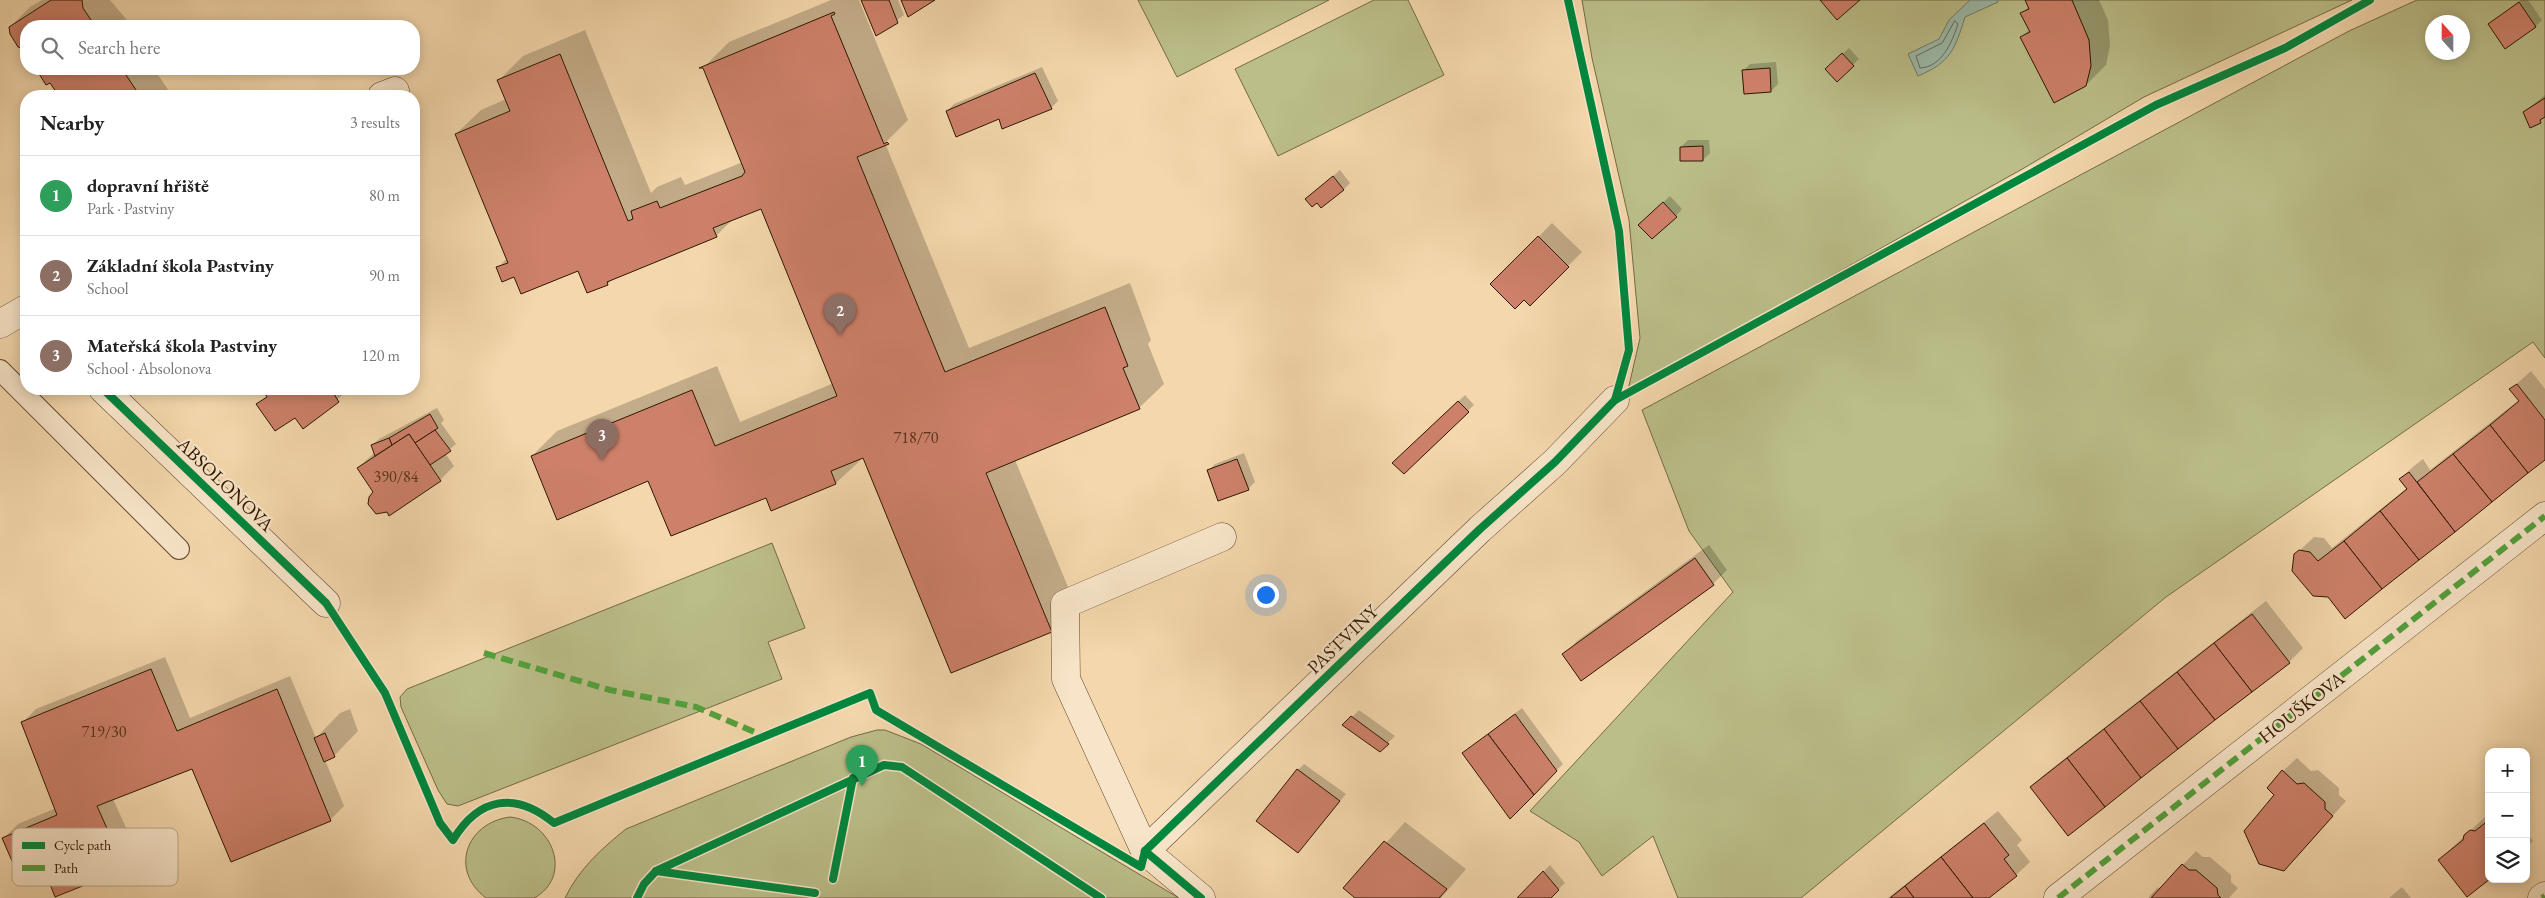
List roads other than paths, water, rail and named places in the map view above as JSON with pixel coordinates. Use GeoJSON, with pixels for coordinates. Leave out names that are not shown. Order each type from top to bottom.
{"type":"FeatureCollection","features":[{"type":"Feature","properties":{"kind":"street","name":"ABSOLONOVA"},"geometry":{"type":"LineString","coordinates":[[109,395],[326,604]]}},
{"type":"Feature","properties":{"kind":"street","name":"PASTVINY"},"geometry":{"type":"LineString","coordinates":[[1145,851],[1480,529],[1555,462],[1615,400]]}},
{"type":"Feature","properties":{"kind":"street","name":"HOUŠKOVA"},"geometry":{"type":"LineString","coordinates":[[2058,898],[2545,516]]}},
{"type":"Feature","properties":{"kind":"street"},"geometry":{"type":"LineString","coordinates":[[1201,898],[1145,851],[1066,679],[1065,604],[1222,537]]}},
{"type":"Feature","properties":{"kind":"lane"},"geometry":{"type":"LineString","coordinates":[[0,370],[20,390]]}},
{"type":"Feature","properties":{"kind":"lane"},"geometry":{"type":"LineString","coordinates":[[25,395],[179,549]]}},
{"type":"Feature","properties":{"kind":"water"},"geometry":{"type":"Polygon","coordinates":[[[1970,0],[1997,0],[1998,2],[1965,17],[1958,38],[1945,60],[1918,76],[1908,54],[1939,39],[1949,20],[1970,0]]]}},
{"type":"Feature","properties":{"kind":"place","name":"Základní škola Pastviny"},"geometry":{"type":"Point","coordinates":[840,335]}},
{"type":"Feature","properties":{"kind":"place","name":"Mateřská škola Pastviny"},"geometry":{"type":"Point","coordinates":[602,460]}},
{"type":"Feature","properties":{"kind":"place","name":"dopravní hřiště"},"geometry":{"type":"Point","coordinates":[862,786]}}]}
